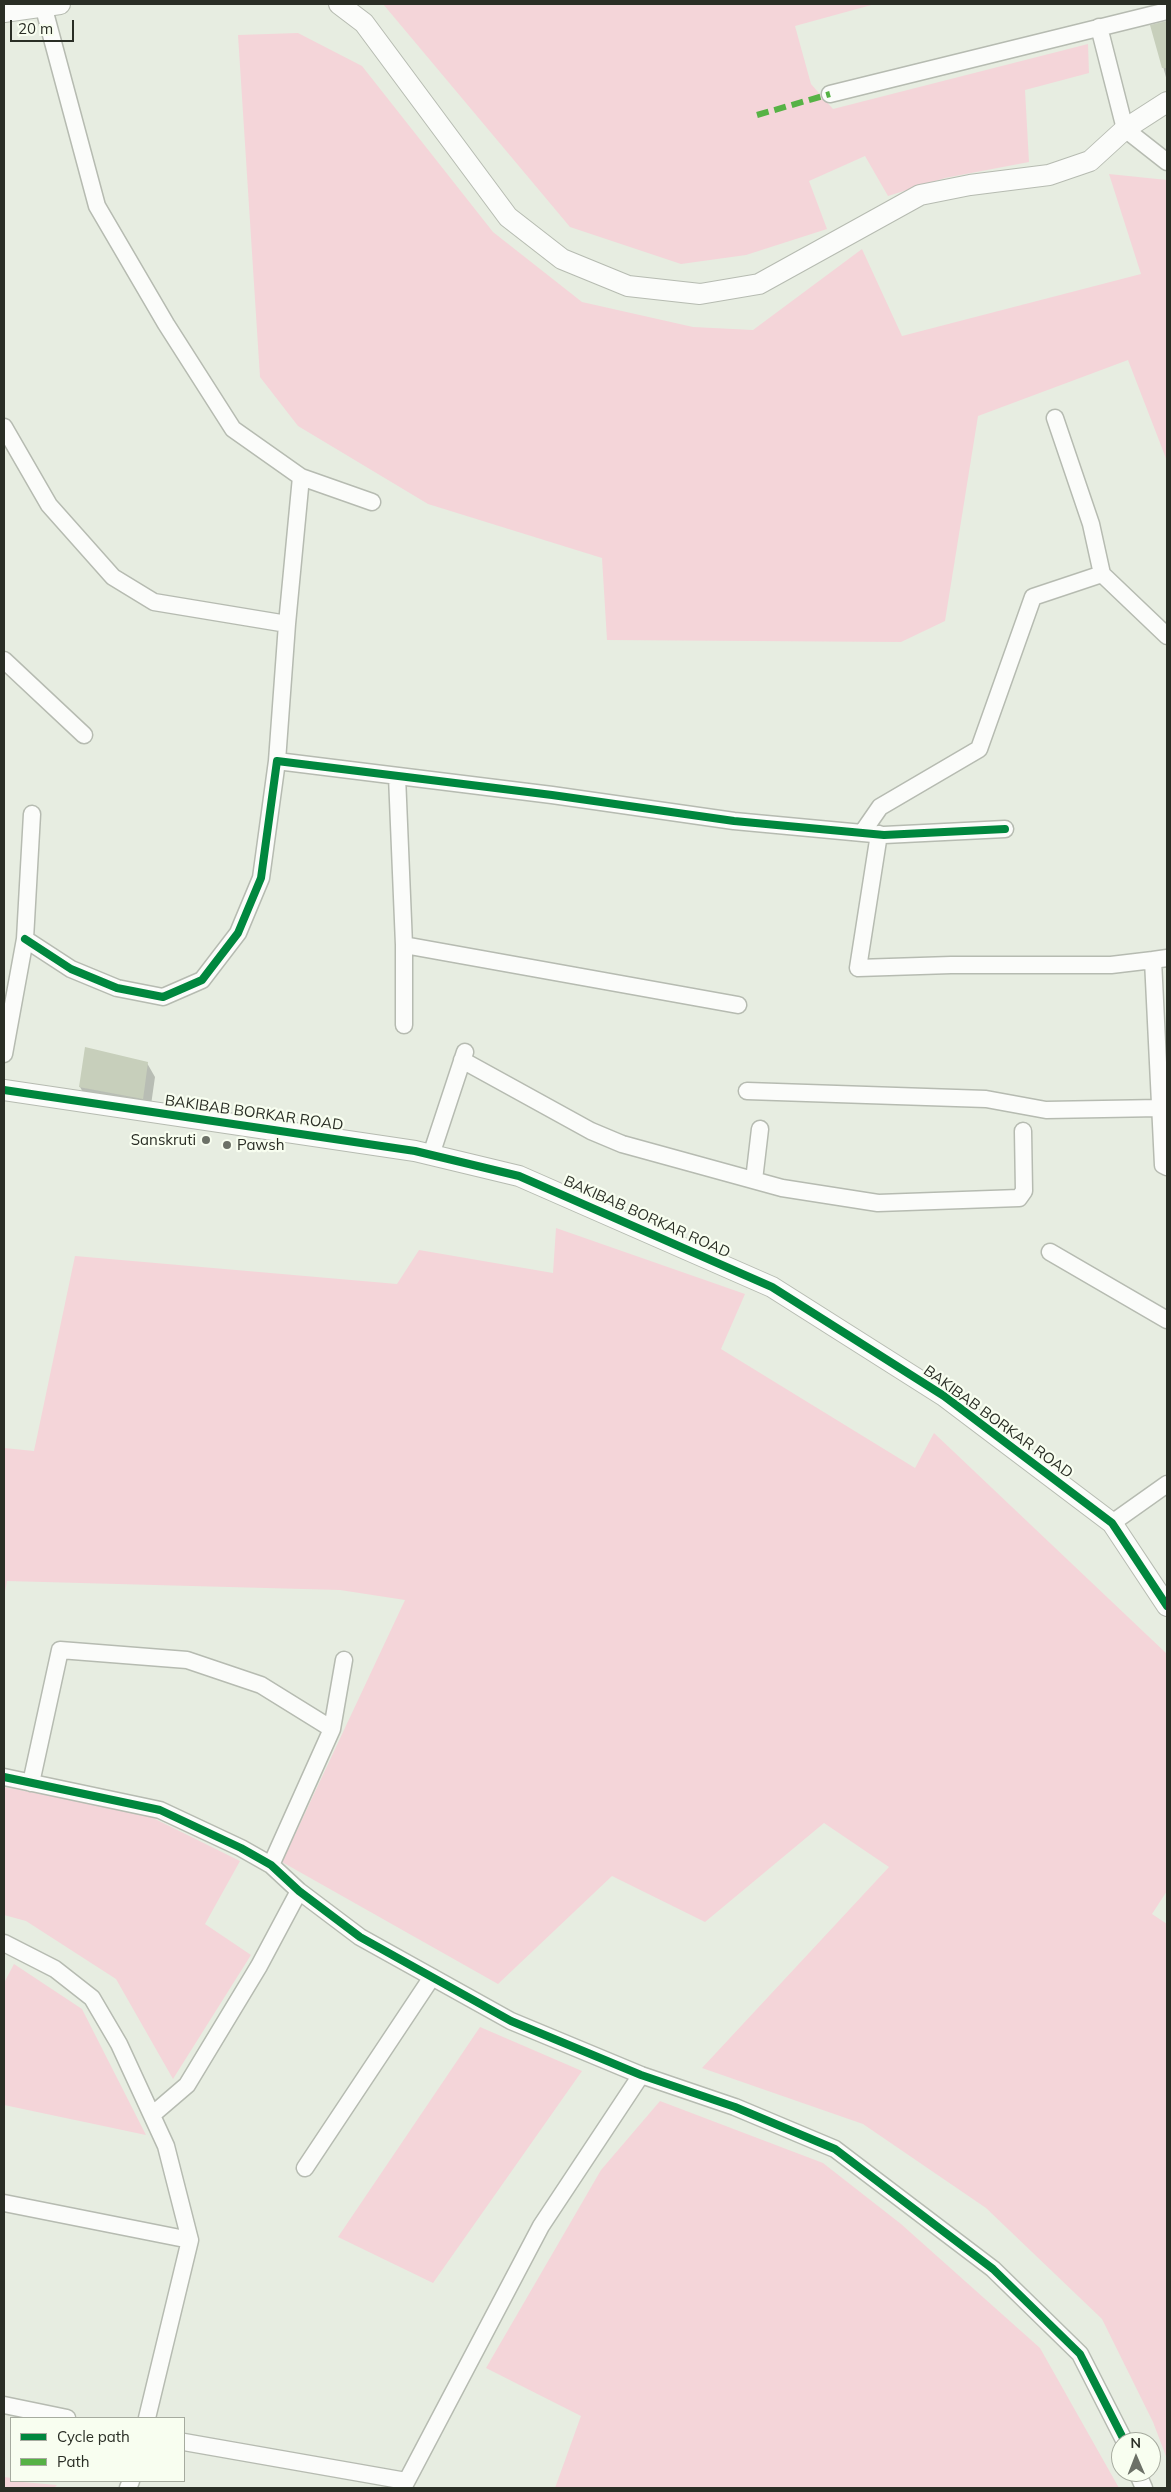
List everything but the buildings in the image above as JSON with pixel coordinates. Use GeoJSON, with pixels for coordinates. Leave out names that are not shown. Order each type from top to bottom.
{"type":"FeatureCollection","features":[{"type":"Feature","properties":{"kind":"street"},"geometry":{"type":"LineString","coordinates":[[339,4],[364,22],[508,217],[562,259],[628,286],[700,294],[759,284],[920,195],[970,185],[1049,175],[1090,161],[1125,129],[1167,102]]}},
{"type":"Feature","properties":{"kind":"street"},"geometry":{"type":"LineString","coordinates":[[4,12],[51,5],[97,206],[166,324],[233,429],[301,477],[372,502]]}},
{"type":"Feature","properties":{"kind":"street"},"geometry":{"type":"LineString","coordinates":[[830,94],[1167,11]]}},
{"type":"Feature","properties":{"kind":"street"},"geometry":{"type":"LineString","coordinates":[[1100,27],[1125,129],[1167,162]]}},
{"type":"Feature","properties":{"kind":"street"},"geometry":{"type":"LineString","coordinates":[[1055,418],[1091,524],[1102,574],[1167,636]]}},
{"type":"Feature","properties":{"kind":"street"},"geometry":{"type":"LineString","coordinates":[[4,427],[49,505],[113,577],[154,602],[287,624]]}},
{"type":"Feature","properties":{"kind":"street"},"geometry":{"type":"LineString","coordinates":[[25,939],[71,969],[117,988],[163,996],[202,980],[238,933],[260,878],[277,761],[287,624],[301,477]]}},
{"type":"Feature","properties":{"kind":"street"},"geometry":{"type":"LineString","coordinates":[[862,832],[880,807],[979,749],[1033,597],[1102,574]]}},
{"type":"Feature","properties":{"kind":"street"},"geometry":{"type":"LineString","coordinates":[[4,660],[84,735]]}},
{"type":"Feature","properties":{"kind":"street"},"geometry":{"type":"LineString","coordinates":[[277,761],[734,821],[879,834],[1005,829]]}},
{"type":"Feature","properties":{"kind":"street"},"geometry":{"type":"LineString","coordinates":[[397,776],[404,945],[404,1025]]}},
{"type":"Feature","properties":{"kind":"street"},"geometry":{"type":"LineString","coordinates":[[4,1054],[25,939],[32,814]]}},
{"type":"Feature","properties":{"kind":"street"},"geometry":{"type":"LineString","coordinates":[[879,834],[858,968],[951,965],[1111,966],[1160,959],[1160,1108],[1163,1165],[1167,1167]]}},
{"type":"Feature","properties":{"kind":"street"},"geometry":{"type":"LineString","coordinates":[[404,945],[738,1004]]}},
{"type":"Feature","properties":{"kind":"street"},"geometry":{"type":"LineString","coordinates":[[431,1155],[464,1056],[554,1112],[606,1138],[782,1188],[878,1203],[1019,1198],[1024,1191],[1023,1131]]}},
{"type":"Feature","properties":{"kind":"street","name":"BAKIBAB BORKAR ROAD"},"geometry":{"type":"LineString","coordinates":[[4,1090],[431,1155],[519,1176],[772,1287],[944,1396],[1112,1523],[1167,1606]]}},
{"type":"Feature","properties":{"kind":"street"},"geometry":{"type":"LineString","coordinates":[[747,1091],[986,1099],[1046,1110],[1160,1108]]}},
{"type":"Feature","properties":{"kind":"street"},"geometry":{"type":"LineString","coordinates":[[754,1180],[760,1129]]}},
{"type":"Feature","properties":{"kind":"street"},"geometry":{"type":"LineString","coordinates":[[1050,1252],[1167,1320]]}},
{"type":"Feature","properties":{"kind":"street"},"geometry":{"type":"LineString","coordinates":[[1112,1523],[1167,1484]]}},
{"type":"Feature","properties":{"kind":"street"},"geometry":{"type":"LineString","coordinates":[[31,1782],[60,1650],[187,1660],[261,1685],[332,1729]]}},
{"type":"Feature","properties":{"kind":"street"},"geometry":{"type":"LineString","coordinates":[[271,1865],[332,1729],[344,1660]]}},
{"type":"Feature","properties":{"kind":"street"},"geometry":{"type":"LineString","coordinates":[[4,1777],[160,1810],[241,1848],[271,1865],[300,1891],[360,1937],[511,2022],[641,2075],[735,2107],[835,2149],[993,2269],[1080,2354],[1120,2432]]}},
{"type":"Feature","properties":{"kind":"street"},"geometry":{"type":"LineString","coordinates":[[152,2115],[187,2085],[259,1966],[300,1891]]}},
{"type":"Feature","properties":{"kind":"street"},"geometry":{"type":"LineString","coordinates":[[4,1944],[55,1968],[92,1998],[119,2044],[166,2146],[190,2240],[148,2417]]}},
{"type":"Feature","properties":{"kind":"street"},"geometry":{"type":"LineString","coordinates":[[305,2168],[432,1977]]}},
{"type":"Feature","properties":{"kind":"street"},"geometry":{"type":"LineString","coordinates":[[185,2442],[404,2485],[541,2226],[641,2075]]}},
{"type":"Feature","properties":{"kind":"street"},"geometry":{"type":"LineString","coordinates":[[4,2203],[190,2240]]}},
{"type":"Feature","properties":{"kind":"street"},"geometry":{"type":"LineString","coordinates":[[4,2405],[62,2417]]}},
{"type":"Feature","properties":{"kind":"shaded area"},"geometry":{"type":"Polygon","coordinates":[[[383,4],[875,4],[795,26],[811,84],[833,109],[1088,44],[1089,73],[1025,90],[1029,162],[945,178],[888,196],[865,156],[809,181],[827,229],[746,255],[681,264],[570,227],[383,4]]]}},
{"type":"Feature","properties":{"kind":"shaded area"},"geometry":{"type":"Polygon","coordinates":[[[298,33],[362,66],[493,232],[582,302],[693,327],[753,330],[862,249],[902,336],[1141,274],[1109,174],[1167,180],[1167,461],[1128,360],[978,416],[945,621],[901,642],[607,640],[602,558],[428,504],[298,426],[260,377],[238,35],[298,33]]]}},
{"type":"Feature","properties":{"kind":"shaded area"},"geometry":{"type":"Polygon","coordinates":[[[556,1228],[745,1294],[721,1349],[915,1468],[934,1433],[1167,1654],[1167,1891],[1152,1914],[1167,1924],[1167,2459],[1161,2443],[1161,2432],[1157,2432],[1102,2319],[986,2208],[863,2124],[702,2068],[889,1867],[824,1823],[705,1922],[612,1876],[498,1984],[282,1862],[405,1600],[340,1590],[7,1581],[4,1597],[4,1448],[34,1451],[75,1256],[397,1284],[419,1250],[553,1273],[556,1228]]]}},
{"type":"Feature","properties":{"kind":"shaded area"},"geometry":{"type":"Polygon","coordinates":[[[4,1787],[145,1814],[240,1861],[205,1924],[251,1955],[173,2079],[116,1979],[26,1921],[4,1915],[4,1787]]]}},
{"type":"Feature","properties":{"kind":"shaded area"},"geometry":{"type":"Polygon","coordinates":[[[14,1964],[82,2009],[146,2135],[4,2105],[4,1983],[14,1964]]]}},
{"type":"Feature","properties":{"kind":"shaded area"},"geometry":{"type":"Polygon","coordinates":[[[480,2027],[582,2071],[433,2283],[338,2237],[480,2027]]]}},
{"type":"Feature","properties":{"kind":"shaded area"},"geometry":{"type":"Polygon","coordinates":[[[660,2101],[823,2163],[901,2224],[1040,2348],[1111,2474],[1111,2482],[1116,2482],[1119,2488],[555,2488],[581,2416],[486,2368],[601,2170],[660,2101]]]}},
{"type":"Feature","properties":{"kind":"shaded area"},"geometry":{"type":"Polygon","coordinates":[[[4,2477],[10,2478],[10,2482],[57,2485],[54,2488],[4,2488],[4,2477]]]}},
{"type":"Feature","properties":{"kind":"marked path"},"geometry":{"type":"LineString","coordinates":[[757,115],[830,94]]}},
{"type":"Feature","properties":{"kind":"cycle path"},"geometry":{"type":"LineString","coordinates":[[25,939],[71,969],[117,988],[163,997],[202,980],[238,933],[261,878],[277,761],[552,795],[734,821],[884,835],[1005,829]]}},
{"type":"Feature","properties":{"kind":"cycle path"},"geometry":{"type":"LineString","coordinates":[[4,1090],[415,1151],[519,1176],[772,1287],[944,1396],[1112,1523],[1167,1606]]}},
{"type":"Feature","properties":{"kind":"cycle path"},"geometry":{"type":"LineString","coordinates":[[4,1777],[160,1810],[241,1848],[271,1865],[299,1891],[360,1937],[511,2021],[641,2075],[735,2107],[835,2149],[993,2269],[1080,2354],[1120,2432]]}},
{"type":"Feature","properties":{"kind":"place","name":"Sanskruti"},"geometry":{"type":"Point","coordinates":[206,1140]}},
{"type":"Feature","properties":{"kind":"place","name":"Pawsh"},"geometry":{"type":"Point","coordinates":[227,1145]}}]}
